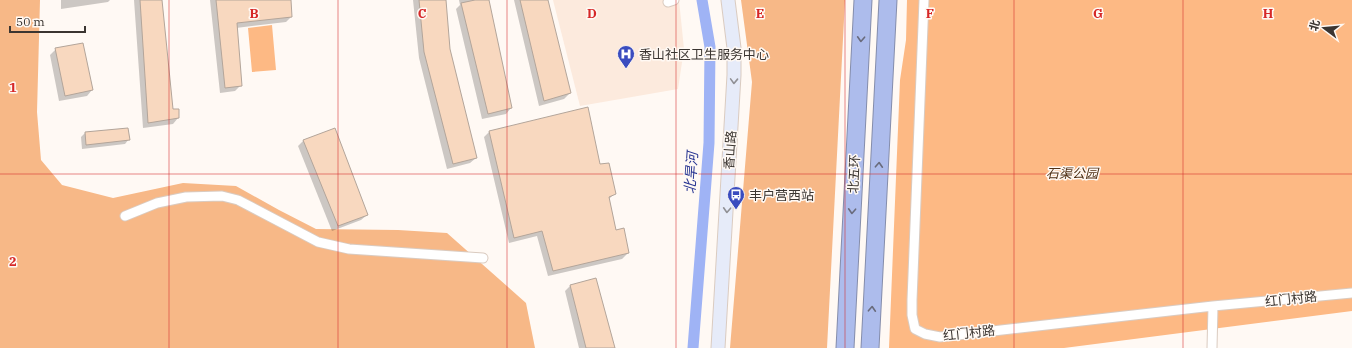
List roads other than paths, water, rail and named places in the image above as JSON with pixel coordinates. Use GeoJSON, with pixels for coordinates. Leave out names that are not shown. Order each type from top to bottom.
{"type":"FeatureCollection","features":[{"type":"Feature","properties":{"kind":"highway","name":"北五环"},"geometry":{"type":"LineString","coordinates":[[844,348],[864,0]]}},
{"type":"Feature","properties":{"kind":"highway","name":"北五环"},"geometry":{"type":"LineString","coordinates":[[870,348],[888,0]]}},
{"type":"Feature","properties":{"kind":"street","name":"香山路"},"geometry":{"type":"LineString","coordinates":[[718,348],[734,75],[734,48],[728,0]]}},
{"type":"Feature","properties":{"kind":"street","name":"红门村路"},"geometry":{"type":"LineString","coordinates":[[924,0],[912,300],[912,315],[915,329],[924,334],[940,337],[1212,306],[1352,293]]}},
{"type":"Feature","properties":{"kind":"street"},"geometry":{"type":"LineString","coordinates":[[125,216],[157,203],[186,197],[222,196],[238,200],[318,242],[349,249],[483,258]]}},
{"type":"Feature","properties":{"kind":"street"},"geometry":{"type":"LineString","coordinates":[[1212,306],[1212,348]]}},
{"type":"Feature","properties":{"kind":"waterway","name":"北旱河"},"geometry":{"type":"LineString","coordinates":[[693,348],[709,143],[710,47],[702,0]]}},
{"type":"Feature","properties":{"kind":"place","name":"香山社区卫生服务中心"},"geometry":{"type":"Point","coordinates":[626,69]}},
{"type":"Feature","properties":{"kind":"place","name":"丰户营西站"},"geometry":{"type":"Point","coordinates":[736,210]}},
{"type":"Feature","properties":{"kind":"park label","name":"石渠公园"},"geometry":{"type":"Point","coordinates":[1072,173]}}]}
